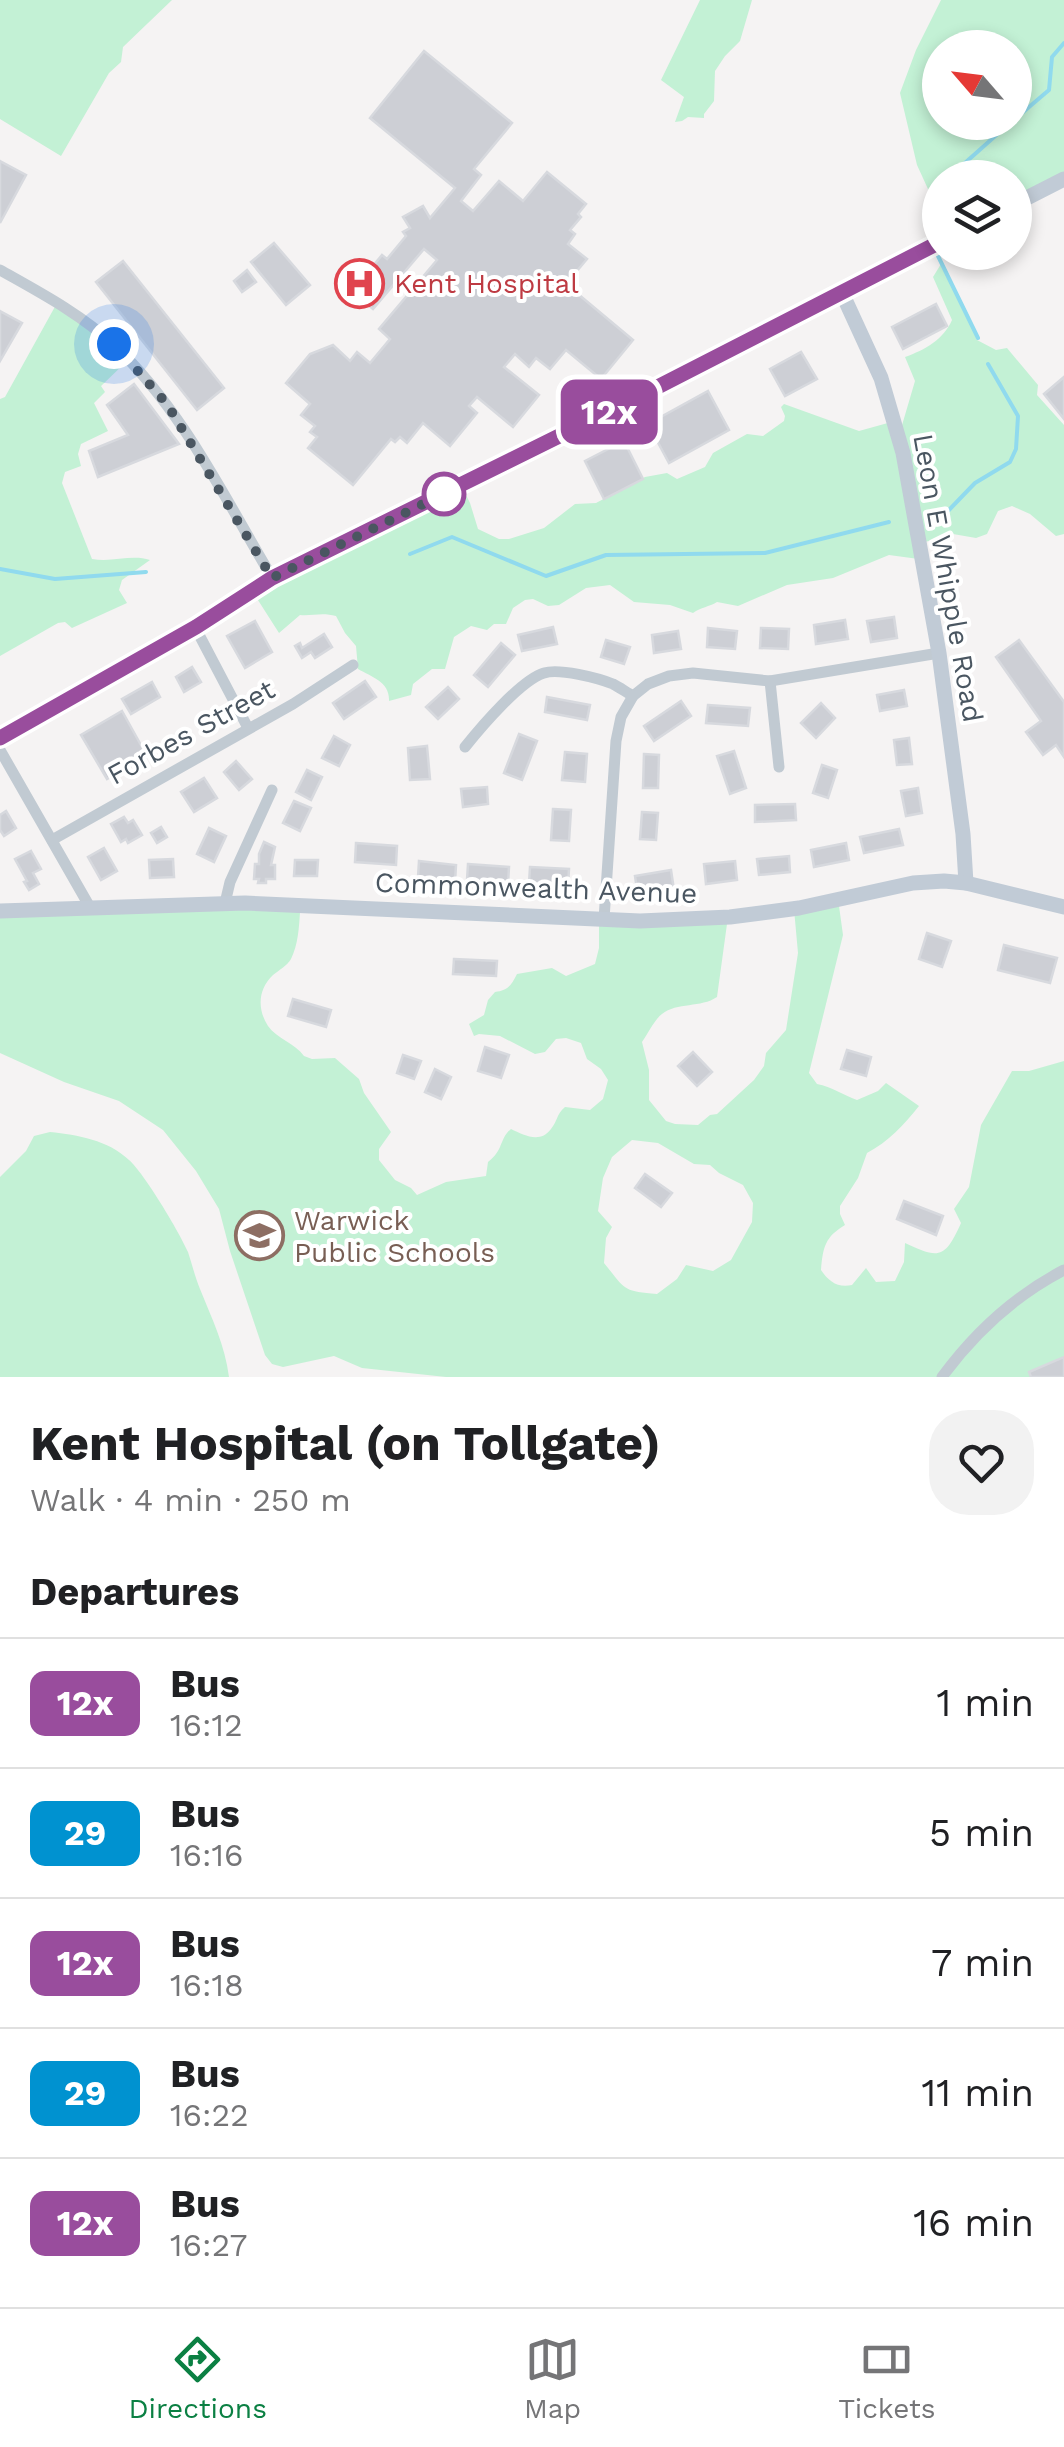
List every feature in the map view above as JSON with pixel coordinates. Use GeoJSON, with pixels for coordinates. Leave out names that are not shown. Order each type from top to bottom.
{"type":"FeatureCollection","features":[{"type":"Feature","properties":{"kind":"street"},"geometry":{"type":"LineString","coordinates":[[1032,195],[1064,178]]}},
{"type":"Feature","properties":{"kind":"street"},"geometry":{"type":"LineString","coordinates":[[0,738],[196,627],[272,578],[627,403],[922,251]]}},
{"type":"Feature","properties":{"kind":"street"},"geometry":{"type":"LineString","coordinates":[[0,270],[77,316],[114,344],[142,375],[167,404],[272,578]]}},
{"type":"Feature","properties":{"kind":"street","name":"Leon E Whipple Road"},"geometry":{"type":"LineString","coordinates":[[842,293],[881,378],[903,453],[938,653],[966,882]]}},
{"type":"Feature","properties":{"kind":"street"},"geometry":{"type":"LineString","coordinates":[[196,627],[248,728]]}},
{"type":"Feature","properties":{"kind":"street"},"geometry":{"type":"LineString","coordinates":[[604,919],[616,742],[621,717],[632,696],[669,676],[693,673],[770,681],[938,653]]}},
{"type":"Feature","properties":{"kind":"street","name":"Forbes Street"},"geometry":{"type":"LineString","coordinates":[[52,840],[332,681],[353,665]]}},
{"type":"Feature","properties":{"kind":"street"},"geometry":{"type":"LineString","coordinates":[[465,747],[483,724],[542,673],[557,671],[613,684],[632,696]]}},
{"type":"Feature","properties":{"kind":"street"},"geometry":{"type":"LineString","coordinates":[[770,681],[779,767]]}},
{"type":"Feature","properties":{"kind":"street"},"geometry":{"type":"LineString","coordinates":[[0,750],[91,908]]}},
{"type":"Feature","properties":{"kind":"street"},"geometry":{"type":"LineString","coordinates":[[225,903],[230,882],[272,790]]}},
{"type":"Feature","properties":{"kind":"street","name":"Commonwealth Avenue"},"geometry":{"type":"LineString","coordinates":[[0,911],[225,903],[640,921],[730,917],[799,908],[913,883],[966,882],[1064,907]]}},
{"type":"Feature","properties":{"kind":"street"},"geometry":{"type":"LineString","coordinates":[[942,1377],[986,1324],[1064,1270]]}},
{"type":"Feature","properties":{"kind":"green space"},"geometry":{"type":"Polygon","coordinates":[[[0,0],[172,0],[123,47],[121,62],[109,73],[61,156],[0,119],[0,0]]]}},
{"type":"Feature","properties":{"kind":"green space"},"geometry":{"type":"Polygon","coordinates":[[[700,0],[752,0],[740,41],[715,71],[714,101],[704,118],[688,117],[675,122],[684,97],[661,80],[700,0]]]}},
{"type":"Feature","properties":{"kind":"green space"},"geometry":{"type":"Polygon","coordinates":[[[941,0],[1064,0],[1064,177],[1032,193],[1032,160],[922,160],[922,176],[900,93],[922,38],[922,140],[1032,140],[1032,30],[926,30],[941,0]]]}},
{"type":"Feature","properties":{"kind":"green space"},"geometry":{"type":"Polygon","coordinates":[[[937,270],[944,270],[977,340],[996,350],[1007,348],[1038,385],[1037,395],[1064,425],[1064,534],[1056,536],[1030,514],[1012,506],[998,511],[987,534],[976,538],[953,534],[925,542],[926,560],[889,555],[833,578],[787,585],[738,606],[717,602],[693,613],[670,605],[634,602],[610,585],[586,588],[559,605],[525,600],[513,608],[506,624],[494,624],[487,630],[471,626],[454,637],[445,669],[432,669],[413,684],[411,695],[389,701],[387,689],[358,669],[356,646],[336,616],[300,615],[279,633],[256,597],[463,489],[478,529],[499,539],[509,539],[544,528],[575,504],[596,503],[645,477],[667,473],[677,479],[705,467],[713,453],[747,434],[763,436],[784,421],[784,404],[859,431],[895,421],[900,432],[915,381],[905,357],[933,343],[952,320],[933,277],[937,270]]]}},
{"type":"Feature","properties":{"kind":"green space"},"geometry":{"type":"Polygon","coordinates":[[[57,303],[126,362],[101,386],[105,392],[94,403],[108,431],[81,444],[81,466],[65,472],[62,483],[92,559],[150,560],[122,580],[119,590],[127,603],[72,628],[65,622],[58,623],[0,656],[0,399],[5,397],[57,303]]]}},
{"type":"Feature","properties":{"kind":"green space"},"geometry":{"type":"Polygon","coordinates":[[[228,902],[300,912],[291,959],[273,975],[262,993],[264,1020],[304,1056],[335,1058],[359,1079],[391,1132],[379,1149],[379,1160],[395,1180],[417,1195],[446,1182],[486,1176],[488,1162],[511,1129],[532,1137],[542,1136],[565,1107],[590,1110],[603,1099],[608,1080],[587,1059],[581,1043],[556,1039],[545,1052],[535,1054],[500,1036],[474,1036],[469,1024],[484,1015],[488,1000],[508,987],[517,974],[552,968],[566,976],[595,964],[599,919],[727,924],[717,997],[668,1010],[656,1020],[642,1042],[649,1070],[649,1100],[666,1121],[698,1125],[717,1114],[754,1080],[764,1066],[766,1053],[786,1030],[798,953],[794,909],[839,906],[843,935],[809,1073],[817,1084],[857,1100],[886,1083],[919,1106],[882,1144],[867,1153],[858,1178],[840,1206],[845,1225],[826,1243],[821,1270],[842,1286],[852,1285],[866,1268],[876,1282],[895,1281],[904,1262],[905,1243],[926,1252],[945,1249],[961,1223],[954,1209],[969,1187],[981,1125],[1012,1071],[1029,1071],[1064,1061],[1064,1377],[446,1377],[362,1368],[334,1356],[283,1367],[272,1364],[265,1355],[219,1209],[196,1171],[163,1130],[119,1101],[0,1053],[0,910],[228,902]],[[632,1140],[612,1157],[603,1178],[598,1211],[612,1227],[606,1238],[604,1263],[626,1288],[657,1294],[677,1279],[686,1265],[713,1271],[731,1260],[752,1222],[753,1203],[743,1185],[710,1165],[694,1164],[658,1143],[632,1140]]]}},
{"type":"Feature","properties":{"kind":"green space"},"geometry":{"type":"Polygon","coordinates":[[[50,1132],[102,1143],[129,1160],[143,1177],[188,1252],[229,1377],[0,1377],[0,1177],[26,1151],[34,1136],[50,1132]]]}},
{"type":"Feature","properties":{"kind":"building"},"geometry":{"type":"Polygon","coordinates":[[[424,51],[512,123],[474,169],[481,175],[461,201],[473,211],[499,181],[523,201],[547,172],[586,204],[570,230],[575,234],[568,244],[587,259],[566,284],[633,340],[601,379],[566,350],[550,369],[536,358],[529,367],[515,354],[504,367],[539,395],[513,427],[477,397],[469,406],[477,413],[450,446],[423,423],[407,443],[400,437],[395,442],[391,439],[353,485],[308,448],[317,437],[310,432],[315,426],[301,415],[310,404],[286,383],[310,354],[333,345],[350,361],[357,352],[370,363],[390,339],[379,329],[437,260],[424,249],[373,309],[352,291],[382,255],[387,259],[406,236],[403,232],[410,228],[403,217],[423,206],[430,218],[455,188],[370,118],[424,51]]]}},
{"type":"Feature","properties":{"kind":"building"},"geometry":{"type":"Polygon","coordinates":[[[0,161],[26,175],[0,223],[0,161]]]}},
{"type":"Feature","properties":{"kind":"building"},"geometry":{"type":"Polygon","coordinates":[[[274,243],[310,285],[286,305],[251,262],[274,243]]]}},
{"type":"Feature","properties":{"kind":"building"},"geometry":{"type":"Polygon","coordinates":[[[123,261],[224,388],[197,410],[96,282],[123,261]]]}},
{"type":"Feature","properties":{"kind":"building"},"geometry":{"type":"Polygon","coordinates":[[[247,270],[256,282],[242,292],[234,281],[247,270]]]}},
{"type":"Feature","properties":{"kind":"building"},"geometry":{"type":"Polygon","coordinates":[[[936,304],[947,326],[903,349],[892,327],[936,304]]]}},
{"type":"Feature","properties":{"kind":"building"},"geometry":{"type":"Polygon","coordinates":[[[0,311],[22,323],[0,361],[0,311]]]}},
{"type":"Feature","properties":{"kind":"building"},"geometry":{"type":"Polygon","coordinates":[[[801,352],[817,379],[785,396],[770,369],[801,352]]]}},
{"type":"Feature","properties":{"kind":"building"},"geometry":{"type":"Polygon","coordinates":[[[1064,377],[1064,419],[1044,394],[1064,377]]]}},
{"type":"Feature","properties":{"kind":"building"},"geometry":{"type":"Polygon","coordinates":[[[134,384],[179,444],[98,477],[89,451],[128,435],[107,405],[134,384]]]}},
{"type":"Feature","properties":{"kind":"building"},"geometry":{"type":"Polygon","coordinates":[[[708,391],[729,430],[669,463],[648,424],[708,391]]]}},
{"type":"Feature","properties":{"kind":"building"},"geometry":{"type":"Polygon","coordinates":[[[624,441],[643,479],[604,499],[585,461],[624,441]]]}},
{"type":"Feature","properties":{"kind":"building"},"geometry":{"type":"Polygon","coordinates":[[[894,617],[897,638],[871,642],[867,621],[894,617]]]}},
{"type":"Feature","properties":{"kind":"building"},"geometry":{"type":"Polygon","coordinates":[[[845,620],[848,639],[816,644],[814,625],[845,620]]]}},
{"type":"Feature","properties":{"kind":"building"},"geometry":{"type":"Polygon","coordinates":[[[255,621],[272,652],[245,668],[227,636],[255,621]]]}},
{"type":"Feature","properties":{"kind":"building"},"geometry":{"type":"Polygon","coordinates":[[[553,627],[557,644],[522,651],[518,635],[553,627]]]}},
{"type":"Feature","properties":{"kind":"building"},"geometry":{"type":"Polygon","coordinates":[[[708,628],[737,631],[735,649],[707,647],[708,628]]]}},
{"type":"Feature","properties":{"kind":"building"},"geometry":{"type":"Polygon","coordinates":[[[761,628],[789,629],[788,649],[760,648],[761,628]]]}},
{"type":"Feature","properties":{"kind":"building"},"geometry":{"type":"Polygon","coordinates":[[[678,631],[681,649],[654,653],[652,635],[678,631]]]}},
{"type":"Feature","properties":{"kind":"building"},"geometry":{"type":"Polygon","coordinates":[[[324,634],[332,647],[315,658],[311,652],[302,658],[295,646],[300,643],[302,648],[324,634]]]}},
{"type":"Feature","properties":{"kind":"building"},"geometry":{"type":"Polygon","coordinates":[[[606,640],[630,647],[624,664],[601,657],[606,640]]]}},
{"type":"Feature","properties":{"kind":"building"},"geometry":{"type":"Polygon","coordinates":[[[1019,640],[1064,702],[1064,757],[1056,745],[1043,755],[1026,732],[1041,721],[996,657],[1019,640]]]}},
{"type":"Feature","properties":{"kind":"building"},"geometry":{"type":"Polygon","coordinates":[[[501,643],[515,655],[488,687],[474,675],[501,643]]]}},
{"type":"Feature","properties":{"kind":"building"},"geometry":{"type":"Polygon","coordinates":[[[192,667],[201,682],[184,692],[176,677],[192,667]]]}},
{"type":"Feature","properties":{"kind":"building"},"geometry":{"type":"Polygon","coordinates":[[[365,681],[376,697],[344,719],[333,703],[365,681]]]}},
{"type":"Feature","properties":{"kind":"building"},"geometry":{"type":"Polygon","coordinates":[[[152,682],[160,697],[131,714],[122,699],[152,682]]]}},
{"type":"Feature","properties":{"kind":"building"},"geometry":{"type":"Polygon","coordinates":[[[448,687],[459,699],[438,719],[426,707],[448,687]]]}},
{"type":"Feature","properties":{"kind":"building"},"geometry":{"type":"Polygon","coordinates":[[[904,690],[907,706],[880,711],[877,695],[904,690]]]}},
{"type":"Feature","properties":{"kind":"building"},"geometry":{"type":"Polygon","coordinates":[[[547,697],[590,705],[587,720],[545,712],[547,697]]]}},
{"type":"Feature","properties":{"kind":"building"},"geometry":{"type":"Polygon","coordinates":[[[681,701],[691,716],[654,741],[644,726],[681,701]]]}},
{"type":"Feature","properties":{"kind":"building"},"geometry":{"type":"Polygon","coordinates":[[[821,703],[835,718],[816,738],[801,723],[821,703]]]}},
{"type":"Feature","properties":{"kind":"building"},"geometry":{"type":"Polygon","coordinates":[[[708,705],[750,708],[748,726],[706,723],[708,705]]]}},
{"type":"Feature","properties":{"kind":"building"},"geometry":{"type":"Polygon","coordinates":[[[122,711],[147,756],[107,779],[81,735],[122,711]]]}},
{"type":"Feature","properties":{"kind":"building"},"geometry":{"type":"Polygon","coordinates":[[[519,734],[537,741],[522,780],[504,773],[519,734]]]}},
{"type":"Feature","properties":{"kind":"building"},"geometry":{"type":"Polygon","coordinates":[[[334,736],[350,745],[339,766],[322,758],[334,736]]]}},
{"type":"Feature","properties":{"kind":"building"},"geometry":{"type":"Polygon","coordinates":[[[909,738],[912,764],[897,765],[894,740],[909,738]]]}},
{"type":"Feature","properties":{"kind":"building"},"geometry":{"type":"Polygon","coordinates":[[[427,746],[430,779],[410,780],[408,748],[427,746]]]}},
{"type":"Feature","properties":{"kind":"building"},"geometry":{"type":"Polygon","coordinates":[[[734,751],[746,788],[730,794],[717,756],[734,751]]]}},
{"type":"Feature","properties":{"kind":"building"},"geometry":{"type":"Polygon","coordinates":[[[565,752],[587,754],[585,782],[562,780],[565,752]]]}},
{"type":"Feature","properties":{"kind":"building"},"geometry":{"type":"Polygon","coordinates":[[[644,754],[659,755],[658,788],[643,788],[644,754]]]}},
{"type":"Feature","properties":{"kind":"building"},"geometry":{"type":"Polygon","coordinates":[[[236,761],[252,779],[239,790],[224,772],[236,761]]]}},
{"type":"Feature","properties":{"kind":"building"},"geometry":{"type":"Polygon","coordinates":[[[822,765],[837,770],[828,798],[813,793],[822,765]]]}},
{"type":"Feature","properties":{"kind":"building"},"geometry":{"type":"Polygon","coordinates":[[[307,770],[322,777],[311,800],[296,792],[307,770]]]}},
{"type":"Feature","properties":{"kind":"building"},"geometry":{"type":"Polygon","coordinates":[[[204,778],[217,798],[194,812],[181,792],[204,778]]]}},
{"type":"Feature","properties":{"kind":"building"},"geometry":{"type":"Polygon","coordinates":[[[487,787],[488,804],[463,807],[461,789],[487,787]]]}},
{"type":"Feature","properties":{"kind":"building"},"geometry":{"type":"Polygon","coordinates":[[[918,788],[922,813],[906,816],[901,791],[918,788]]]}},
{"type":"Feature","properties":{"kind":"building"},"geometry":{"type":"Polygon","coordinates":[[[294,801],[311,808],[300,831],[283,823],[294,801]]]}},
{"type":"Feature","properties":{"kind":"building"},"geometry":{"type":"Polygon","coordinates":[[[795,804],[796,820],[755,822],[755,805],[795,804]]]}},
{"type":"Feature","properties":{"kind":"building"},"geometry":{"type":"Polygon","coordinates":[[[553,809],[571,810],[569,841],[551,840],[553,809]]]}},
{"type":"Feature","properties":{"kind":"building"},"geometry":{"type":"Polygon","coordinates":[[[6,811],[16,828],[4,836],[0,815],[6,811]]]}},
{"type":"Feature","properties":{"kind":"building"},"geometry":{"type":"Polygon","coordinates":[[[642,812],[658,813],[656,840],[640,839],[642,812]]]}},
{"type":"Feature","properties":{"kind":"building"},"geometry":{"type":"Polygon","coordinates":[[[124,817],[128,823],[133,820],[142,835],[128,843],[126,839],[121,842],[111,824],[124,817]]]}},
{"type":"Feature","properties":{"kind":"building"},"geometry":{"type":"Polygon","coordinates":[[[161,827],[167,837],[157,843],[151,833],[161,827]]]}},
{"type":"Feature","properties":{"kind":"building"},"geometry":{"type":"Polygon","coordinates":[[[209,828],[226,836],[214,862],[197,854],[209,828]]]}},
{"type":"Feature","properties":{"kind":"building"},"geometry":{"type":"Polygon","coordinates":[[[899,829],[903,845],[864,853],[860,837],[899,829]]]}},
{"type":"Feature","properties":{"kind":"building"},"geometry":{"type":"Polygon","coordinates":[[[264,842],[275,847],[271,865],[275,865],[275,879],[258,883],[259,879],[254,879],[255,864],[259,864],[264,842]]]}},
{"type":"Feature","properties":{"kind":"building"},"geometry":{"type":"Polygon","coordinates":[[[356,843],[397,846],[396,865],[355,862],[356,843]]]}},
{"type":"Feature","properties":{"kind":"building"},"geometry":{"type":"Polygon","coordinates":[[[846,843],[849,860],[814,867],[811,850],[846,843]]]}},
{"type":"Feature","properties":{"kind":"building"},"geometry":{"type":"Polygon","coordinates":[[[104,848],[117,871],[101,880],[88,857],[104,848]]]}},
{"type":"Feature","properties":{"kind":"building"},"geometry":{"type":"Polygon","coordinates":[[[31,851],[41,869],[33,873],[39,884],[29,890],[15,859],[31,851]]]}},
{"type":"Feature","properties":{"kind":"building"},"geometry":{"type":"Polygon","coordinates":[[[789,856],[790,872],[759,875],[757,859],[789,856]]]}},
{"type":"Feature","properties":{"kind":"building"},"geometry":{"type":"Polygon","coordinates":[[[173,859],[174,877],[150,878],[149,860],[173,859]]]}},
{"type":"Feature","properties":{"kind":"building"},"geometry":{"type":"Polygon","coordinates":[[[295,860],[318,860],[317,876],[294,876],[295,860]]]}},
{"type":"Feature","properties":{"kind":"building"},"geometry":{"type":"Polygon","coordinates":[[[419,861],[456,865],[455,882],[418,878],[419,861]]]}},
{"type":"Feature","properties":{"kind":"building"},"geometry":{"type":"Polygon","coordinates":[[[735,861],[737,880],[706,884],[704,864],[735,861]]]}},
{"type":"Feature","properties":{"kind":"building"},"geometry":{"type":"Polygon","coordinates":[[[468,864],[509,867],[508,884],[467,880],[468,864]]]}},
{"type":"Feature","properties":{"kind":"building"},"geometry":{"type":"Polygon","coordinates":[[[530,867],[569,869],[568,886],[529,884],[530,867]]]}},
{"type":"Feature","properties":{"kind":"building"},"geometry":{"type":"Polygon","coordinates":[[[671,870],[674,890],[638,896],[635,876],[671,870]]]}},
{"type":"Feature","properties":{"kind":"building"},"geometry":{"type":"Polygon","coordinates":[[[927,933],[951,941],[942,967],[919,959],[927,933]]]}},
{"type":"Feature","properties":{"kind":"building"},"geometry":{"type":"Polygon","coordinates":[[[1004,945],[1057,958],[1050,983],[998,970],[1004,945]]]}},
{"type":"Feature","properties":{"kind":"building"},"geometry":{"type":"Polygon","coordinates":[[[454,959],[497,961],[496,976],[453,974],[454,959]]]}},
{"type":"Feature","properties":{"kind":"building"},"geometry":{"type":"Polygon","coordinates":[[[293,999],[331,1010],[326,1027],[288,1016],[293,999]]]}},
{"type":"Feature","properties":{"kind":"building"},"geometry":{"type":"Polygon","coordinates":[[[485,1047],[509,1055],[501,1078],[478,1071],[485,1047]]]}},
{"type":"Feature","properties":{"kind":"building"},"geometry":{"type":"Polygon","coordinates":[[[847,1050],[871,1057],[866,1076],[841,1069],[847,1050]]]}},
{"type":"Feature","properties":{"kind":"building"},"geometry":{"type":"Polygon","coordinates":[[[693,1052],[712,1072],[697,1086],[678,1066],[693,1052]]]}},
{"type":"Feature","properties":{"kind":"building"},"geometry":{"type":"Polygon","coordinates":[[[403,1055],[421,1061],[414,1079],[397,1073],[403,1055]]]}},
{"type":"Feature","properties":{"kind":"building"},"geometry":{"type":"Polygon","coordinates":[[[435,1069],[451,1077],[441,1099],[425,1092],[435,1069]]]}},
{"type":"Feature","properties":{"kind":"building"},"geometry":{"type":"Polygon","coordinates":[[[645,1174],[672,1193],[661,1207],[635,1188],[645,1174]]]}},
{"type":"Feature","properties":{"kind":"building"},"geometry":{"type":"Polygon","coordinates":[[[904,1201],[943,1216],[936,1235],[897,1219],[904,1201]]]}},
{"type":"Feature","properties":{"kind":"building"},"geometry":{"type":"Polygon","coordinates":[[[1064,1357],[1064,1377],[1031,1377],[1029,1372],[1064,1357]]]}},
{"type":"Feature","properties":{"kind":"waterway"},"geometry":{"type":"LineString","coordinates":[[1032,104],[1049,90],[1052,57],[1064,43]]}},
{"type":"Feature","properties":{"kind":"waterway"},"geometry":{"type":"LineString","coordinates":[[968,160],[991,140]]}},
{"type":"Feature","properties":{"kind":"waterway"},"geometry":{"type":"LineString","coordinates":[[945,270],[978,338]]}},
{"type":"Feature","properties":{"kind":"waterway"},"geometry":{"type":"LineString","coordinates":[[936,513],[949,510],[975,483],[1010,462],[1016,449],[1018,416],[988,364]]}},
{"type":"Feature","properties":{"kind":"waterway"},"geometry":{"type":"LineString","coordinates":[[410,554],[452,537],[546,576],[606,555],[765,553],[889,522]]}},
{"type":"Feature","properties":{"kind":"waterway"},"geometry":{"type":"LineString","coordinates":[[0,569],[55,579],[146,572]]}},
{"type":"Feature","properties":{"kind":"bus line","name":"12x"},"geometry":{"type":"LineString","coordinates":[[0,738],[196,627],[272,578],[922,251]]}},
{"type":"Feature","properties":{"kind":"place","name":"Kent Hospital"},"geometry":{"type":"Point","coordinates":[359,283]}},
{"type":"Feature","properties":{"kind":"place","name":"Warwick Public Schools"},"geometry":{"type":"Point","coordinates":[259,1236]}},
{"type":"Feature","properties":{"kind":"route"},"geometry":{"type":"LineString","coordinates":[[114,344],[167,404],[272,578],[444,494]]}}]}
